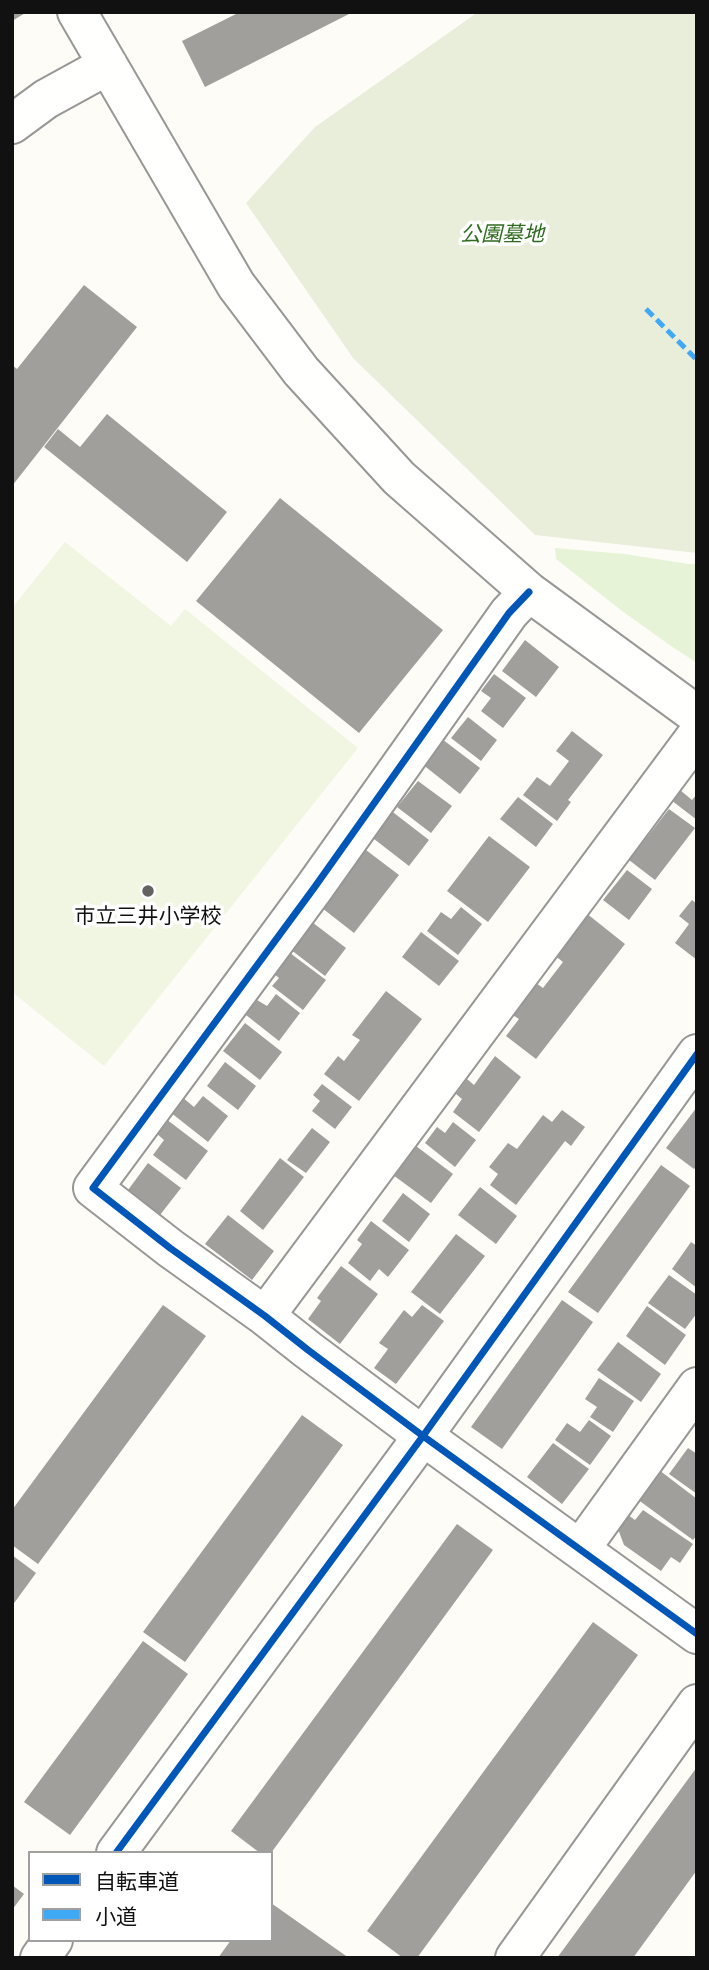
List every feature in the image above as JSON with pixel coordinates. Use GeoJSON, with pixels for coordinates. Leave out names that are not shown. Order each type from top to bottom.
{"type":"FeatureCollection","features":[{"type":"Feature","properties":{"kind":"street"},"geometry":{"type":"LineString","coordinates":[[77,12],[236,285],[301,371],[399,478],[528,592],[697,715]]}},
{"type":"Feature","properties":{"kind":"street"},"geometry":{"type":"LineString","coordinates":[[12,124],[46,99],[108,65]]}},
{"type":"Feature","properties":{"kind":"street"},"geometry":{"type":"LineString","coordinates":[[528,592],[509,612],[314,888],[93,1188],[423,1436],[697,1634]]}},
{"type":"Feature","properties":{"kind":"street"},"geometry":{"type":"LineString","coordinates":[[265,1316],[697,735]]}},
{"type":"Feature","properties":{"kind":"street"},"geometry":{"type":"LineString","coordinates":[[117,1851],[423,1436],[697,1054]]}},
{"type":"Feature","properties":{"kind":"street"},"geometry":{"type":"LineString","coordinates":[[580,1548],[697,1387]]}},
{"type":"Feature","properties":{"kind":"street"},"geometry":{"type":"LineString","coordinates":[[515,1958],[697,1704]]}},
{"type":"Feature","properties":{"kind":"street"},"geometry":{"type":"LineString","coordinates":[[40,1958],[51,1942]]}},
{"type":"Feature","properties":{"kind":"green space","name":"公園墓地"},"geometry":{"type":"Polygon","coordinates":[[[478,12],[697,12],[697,553],[535,535],[353,358],[246,203],[315,127],[478,12]]]}},
{"type":"Feature","properties":{"kind":"green space"},"geometry":{"type":"Polygon","coordinates":[[[65,542],[171,626],[185,609],[358,748],[104,1066],[12,992],[12,608],[65,542]]]}},
{"type":"Feature","properties":{"kind":"green space"},"geometry":{"type":"Polygon","coordinates":[[[555,548],[697,564],[697,663],[622,611],[556,559],[555,548]]]}},
{"type":"Feature","properties":{"kind":"building"},"geometry":{"type":"Polygon","coordinates":[[[12,12],[27,12],[12,21],[12,12]]]}},
{"type":"Feature","properties":{"kind":"building"},"geometry":{"type":"Polygon","coordinates":[[[240,12],[353,12],[205,87],[182,41],[240,12]]]}},
{"type":"Feature","properties":{"kind":"building"},"geometry":{"type":"Polygon","coordinates":[[[84,285],[137,327],[12,486],[12,365],[17,369],[84,285]]]}},
{"type":"Feature","properties":{"kind":"building"},"geometry":{"type":"Polygon","coordinates":[[[107,414],[227,512],[187,562],[44,447],[58,429],[80,447],[107,414]]]}},
{"type":"Feature","properties":{"kind":"building"},"geometry":{"type":"Polygon","coordinates":[[[280,498],[443,630],[359,733],[196,601],[280,498]]]}},
{"type":"Feature","properties":{"kind":"building"},"geometry":{"type":"Polygon","coordinates":[[[525,640],[559,667],[536,697],[502,671],[525,640]]]}},
{"type":"Feature","properties":{"kind":"building"},"geometry":{"type":"Polygon","coordinates":[[[494,674],[526,698],[503,728],[481,711],[491,698],[481,691],[494,674]]]}},
{"type":"Feature","properties":{"kind":"building"},"geometry":{"type":"Polygon","coordinates":[[[468,717],[497,740],[481,761],[451,738],[468,717]]]}},
{"type":"Feature","properties":{"kind":"building"},"geometry":{"type":"Polygon","coordinates":[[[572,731],[603,755],[568,800],[571,802],[557,821],[523,795],[537,777],[550,786],[569,761],[556,751],[572,731]]]}},
{"type":"Feature","properties":{"kind":"building"},"geometry":{"type":"Polygon","coordinates":[[[442,739],[480,768],[460,794],[422,764],[442,739]]]}},
{"type":"Feature","properties":{"kind":"building"},"geometry":{"type":"Polygon","coordinates":[[[418,781],[452,806],[431,833],[397,807],[418,781]]]}},
{"type":"Feature","properties":{"kind":"building"},"geometry":{"type":"Polygon","coordinates":[[[680,790],[692,800],[697,794],[697,820],[671,800],[680,790]]]}},
{"type":"Feature","properties":{"kind":"building"},"geometry":{"type":"Polygon","coordinates":[[[518,797],[553,824],[536,847],[500,819],[518,797]]]}},
{"type":"Feature","properties":{"kind":"building"},"geometry":{"type":"Polygon","coordinates":[[[385,806],[429,840],[409,866],[365,832],[385,806]]]}},
{"type":"Feature","properties":{"kind":"building"},"geometry":{"type":"Polygon","coordinates":[[[669,809],[695,828],[655,880],[629,860],[669,809]]]}},
{"type":"Feature","properties":{"kind":"building"},"geometry":{"type":"Polygon","coordinates":[[[489,836],[530,867],[488,922],[447,891],[489,836]]]}},
{"type":"Feature","properties":{"kind":"building"},"geometry":{"type":"Polygon","coordinates":[[[366,850],[399,875],[354,933],[322,908],[366,850]]]}},
{"type":"Feature","properties":{"kind":"building"},"geometry":{"type":"Polygon","coordinates":[[[627,870],[652,889],[629,920],[603,900],[627,870]]]}},
{"type":"Feature","properties":{"kind":"building"},"geometry":{"type":"Polygon","coordinates":[[[692,900],[697,904],[697,960],[675,943],[689,924],[679,916],[692,900]]]}},
{"type":"Feature","properties":{"kind":"building"},"geometry":{"type":"Polygon","coordinates":[[[461,907],[482,924],[458,955],[427,931],[441,912],[451,919],[461,907]]]}},
{"type":"Feature","properties":{"kind":"building"},"geometry":{"type":"Polygon","coordinates":[[[586,913],[625,944],[536,1059],[506,1036],[519,1019],[511,1014],[536,983],[543,988],[563,962],[554,955],[586,913]]]}},
{"type":"Feature","properties":{"kind":"building"},"geometry":{"type":"Polygon","coordinates":[[[308,919],[346,948],[325,976],[286,946],[308,919]]]}},
{"type":"Feature","properties":{"kind":"building"},"geometry":{"type":"Polygon","coordinates":[[[421,932],[459,961],[439,986],[402,957],[421,932]]]}},
{"type":"Feature","properties":{"kind":"building"},"geometry":{"type":"Polygon","coordinates":[[[290,953],[326,980],[303,1010],[272,986],[279,978],[274,974],[290,953]]]}},
{"type":"Feature","properties":{"kind":"building"},"geometry":{"type":"Polygon","coordinates":[[[386,991],[422,1019],[359,1101],[324,1074],[338,1056],[344,1061],[360,1040],[352,1035],[386,991]]]}},
{"type":"Feature","properties":{"kind":"building"},"geometry":{"type":"Polygon","coordinates":[[[276,994],[300,1013],[279,1041],[246,1015],[257,1000],[267,1006],[276,994]]]}},
{"type":"Feature","properties":{"kind":"building"},"geometry":{"type":"Polygon","coordinates":[[[245,1023],[282,1052],[260,1080],[223,1051],[245,1023]]]}},
{"type":"Feature","properties":{"kind":"building"},"geometry":{"type":"Polygon","coordinates":[[[495,1056],[521,1077],[479,1132],[453,1112],[462,1099],[456,1094],[467,1079],[474,1085],[495,1056]]]}},
{"type":"Feature","properties":{"kind":"building"},"geometry":{"type":"Polygon","coordinates":[[[225,1062],[256,1086],[238,1110],[207,1086],[225,1062]]]}},
{"type":"Feature","properties":{"kind":"building"},"geometry":{"type":"Polygon","coordinates":[[[322,1084],[352,1107],[335,1129],[312,1111],[320,1101],[313,1095],[322,1084]]]}},
{"type":"Feature","properties":{"kind":"building"},"geometry":{"type":"Polygon","coordinates":[[[203,1096],[228,1116],[208,1142],[170,1112],[182,1097],[194,1107],[203,1096]]]}},
{"type":"Feature","properties":{"kind":"building"},"geometry":{"type":"Polygon","coordinates":[[[697,1107],[697,1166],[694,1169],[666,1148],[697,1107]]]}},
{"type":"Feature","properties":{"kind":"building"},"geometry":{"type":"Polygon","coordinates":[[[562,1110],[585,1127],[571,1146],[565,1141],[516,1205],[490,1185],[498,1174],[489,1167],[508,1143],[517,1149],[543,1115],[552,1122],[562,1110]]]}},
{"type":"Feature","properties":{"kind":"building"},"geometry":{"type":"Polygon","coordinates":[[[166,1119],[208,1151],[186,1180],[153,1155],[164,1140],[156,1133],[166,1119]]]}},
{"type":"Feature","properties":{"kind":"building"},"geometry":{"type":"Polygon","coordinates":[[[453,1122],[476,1140],[455,1167],[425,1143],[437,1127],[445,1133],[453,1122]]]}},
{"type":"Feature","properties":{"kind":"building"},"geometry":{"type":"Polygon","coordinates":[[[312,1128],[330,1142],[306,1173],[287,1160],[312,1128]]]}},
{"type":"Feature","properties":{"kind":"building"},"geometry":{"type":"Polygon","coordinates":[[[416,1146],[453,1174],[431,1203],[393,1175],[416,1146]]]}},
{"type":"Feature","properties":{"kind":"building"},"geometry":{"type":"Polygon","coordinates":[[[280,1158],[304,1177],[263,1230],[240,1211],[280,1158]]]}},
{"type":"Feature","properties":{"kind":"building"},"geometry":{"type":"Polygon","coordinates":[[[148,1163],[181,1188],[160,1215],[128,1190],[148,1163]]]}},
{"type":"Feature","properties":{"kind":"building"},"geometry":{"type":"Polygon","coordinates":[[[661,1165],[690,1186],[598,1313],[568,1292],[661,1165]]]}},
{"type":"Feature","properties":{"kind":"building"},"geometry":{"type":"Polygon","coordinates":[[[480,1187],[517,1216],[496,1244],[458,1215],[480,1187]]]}},
{"type":"Feature","properties":{"kind":"building"},"geometry":{"type":"Polygon","coordinates":[[[403,1193],[430,1214],[409,1242],[382,1221],[403,1193]]]}},
{"type":"Feature","properties":{"kind":"building"},"geometry":{"type":"Polygon","coordinates":[[[228,1215],[274,1251],[252,1280],[205,1244],[228,1215]]]}},
{"type":"Feature","properties":{"kind":"building"},"geometry":{"type":"Polygon","coordinates":[[[371,1221],[409,1250],[388,1277],[379,1269],[370,1281],[348,1263],[362,1244],[357,1240],[371,1221]]]}},
{"type":"Feature","properties":{"kind":"building"},"geometry":{"type":"Polygon","coordinates":[[[456,1234],[485,1256],[440,1314],[411,1292],[456,1234]]]}},
{"type":"Feature","properties":{"kind":"building"},"geometry":{"type":"Polygon","coordinates":[[[691,1242],[697,1246],[697,1288],[672,1269],[691,1242]]]}},
{"type":"Feature","properties":{"kind":"building"},"geometry":{"type":"Polygon","coordinates":[[[341,1266],[378,1294],[340,1344],[308,1319],[321,1301],[317,1298],[341,1266]]]}},
{"type":"Feature","properties":{"kind":"building"},"geometry":{"type":"Polygon","coordinates":[[[669,1275],[697,1295],[697,1313],[685,1329],[648,1303],[669,1275]]]}},
{"type":"Feature","properties":{"kind":"building"},"geometry":{"type":"Polygon","coordinates":[[[562,1300],[593,1322],[502,1449],[471,1427],[562,1300]]]}},
{"type":"Feature","properties":{"kind":"building"},"geometry":{"type":"Polygon","coordinates":[[[163,1305],[206,1336],[38,1564],[12,1545],[12,1510],[163,1305]]]}},
{"type":"Feature","properties":{"kind":"building"},"geometry":{"type":"Polygon","coordinates":[[[422,1305],[444,1321],[396,1384],[374,1368],[388,1349],[379,1343],[404,1310],[412,1317],[422,1305]]]}},
{"type":"Feature","properties":{"kind":"building"},"geometry":{"type":"Polygon","coordinates":[[[647,1306],[686,1335],[665,1365],[626,1336],[647,1306]]]}},
{"type":"Feature","properties":{"kind":"building"},"geometry":{"type":"Polygon","coordinates":[[[618,1342],[661,1374],[641,1402],[597,1370],[618,1342]]]}},
{"type":"Feature","properties":{"kind":"building"},"geometry":{"type":"Polygon","coordinates":[[[599,1378],[634,1401],[613,1432],[590,1417],[597,1407],[585,1399],[599,1378]]]}},
{"type":"Feature","properties":{"kind":"building"},"geometry":{"type":"Polygon","coordinates":[[[302,1415],[343,1445],[185,1662],[143,1632],[302,1415]]]}},
{"type":"Feature","properties":{"kind":"building"},"geometry":{"type":"Polygon","coordinates":[[[589,1420],[611,1436],[590,1465],[555,1440],[567,1423],[580,1432],[589,1420]]]}},
{"type":"Feature","properties":{"kind":"building"},"geometry":{"type":"Polygon","coordinates":[[[553,1443],[589,1469],[562,1504],[527,1477],[553,1443]]]}},
{"type":"Feature","properties":{"kind":"building"},"geometry":{"type":"Polygon","coordinates":[[[688,1448],[697,1454],[697,1494],[669,1474],[688,1448]]]}},
{"type":"Feature","properties":{"kind":"building"},"geometry":{"type":"Polygon","coordinates":[[[659,1470],[697,1499],[697,1535],[693,1540],[637,1499],[659,1470]]]}},
{"type":"Feature","properties":{"kind":"building"},"geometry":{"type":"Polygon","coordinates":[[[643,1510],[693,1544],[680,1563],[671,1557],[661,1571],[624,1545],[618,1529],[628,1515],[635,1520],[643,1510]]]}},
{"type":"Feature","properties":{"kind":"building"},"geometry":{"type":"Polygon","coordinates":[[[457,1524],[493,1550],[272,1851],[257,1851],[231,1831],[457,1524]]]}},
{"type":"Feature","properties":{"kind":"building"},"geometry":{"type":"Polygon","coordinates":[[[12,1555],[36,1573],[12,1606],[12,1555]]]}},
{"type":"Feature","properties":{"kind":"building"},"geometry":{"type":"Polygon","coordinates":[[[593,1622],[638,1655],[417,1958],[403,1958],[367,1931],[593,1622]]]}},
{"type":"Feature","properties":{"kind":"building"},"geometry":{"type":"Polygon","coordinates":[[[143,1641],[188,1674],[70,1835],[24,1802],[143,1641]]]}},
{"type":"Feature","properties":{"kind":"building"},"geometry":{"type":"Polygon","coordinates":[[[697,1767],[697,1870],[633,1958],[557,1958],[697,1767]]]}},
{"type":"Feature","properties":{"kind":"building"},"geometry":{"type":"Polygon","coordinates":[[[12,1885],[24,1894],[12,1910],[12,1885]]]}},
{"type":"Feature","properties":{"kind":"building"},"geometry":{"type":"Polygon","coordinates":[[[273,1904],[349,1958],[218,1958],[230,1942],[273,1942],[273,1904]]]}},
{"type":"Feature","properties":{"kind":"marked path"},"geometry":{"type":"LineString","coordinates":[[646,309],[697,360]]}},
{"type":"Feature","properties":{"kind":"cycle path"},"geometry":{"type":"LineString","coordinates":[[529,592],[509,613],[314,888],[93,1188],[423,1436],[697,1634]]}},
{"type":"Feature","properties":{"kind":"cycle path"},"geometry":{"type":"LineString","coordinates":[[117,1851],[423,1436],[697,1054]]}},
{"type":"Feature","properties":{"kind":"place","name":"市立三井小学校"},"geometry":{"type":"Point","coordinates":[148,891]}}]}
